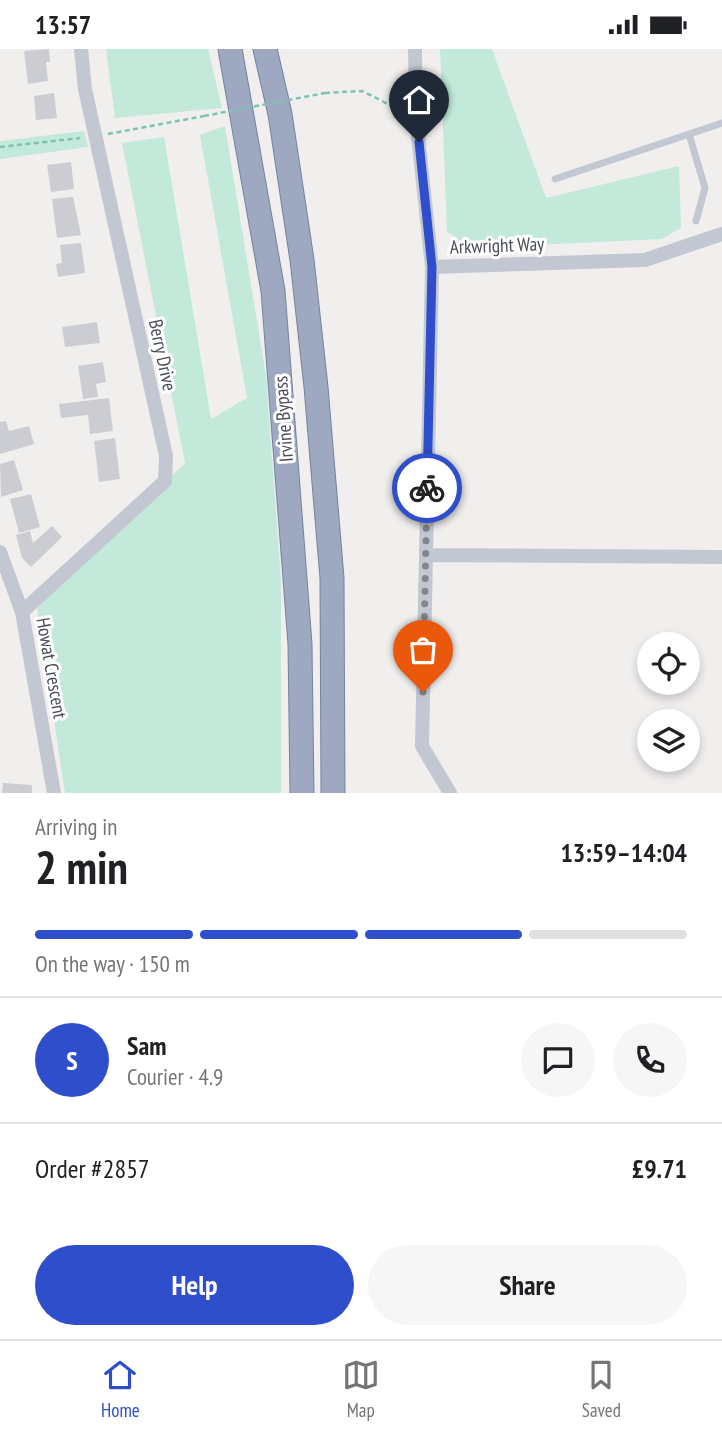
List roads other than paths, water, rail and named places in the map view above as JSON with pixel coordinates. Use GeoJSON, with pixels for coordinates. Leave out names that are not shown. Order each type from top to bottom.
{"type":"FeatureCollection","features":[{"type":"Feature","properties":{"kind":"highway","name":"Irvine Bypass"},"geometry":{"type":"LineString","coordinates":[[230,49],[273,291],[300,643],[302,793]]}},
{"type":"Feature","properties":{"kind":"highway","name":"Irvine Bypass"},"geometry":{"type":"LineString","coordinates":[[265,49],[280,114],[300,247],[316,387],[332,578],[333,793]]}},
{"type":"Feature","properties":{"kind":"street","name":"Berry Drive"},"geometry":{"type":"LineString","coordinates":[[23,613],[165,481],[166,456],[85,89],[81,49]]}},
{"type":"Feature","properties":{"kind":"street"},"geometry":{"type":"LineString","coordinates":[[415,49],[416,117],[432,267]]}},
{"type":"Feature","properties":{"kind":"street","name":"Arkwright Way"},"geometry":{"type":"LineString","coordinates":[[450,793],[422,746],[432,267],[645,260],[722,234]]}},
{"type":"Feature","properties":{"kind":"street","name":"Howat Crescent"},"geometry":{"type":"LineString","coordinates":[[0,552],[23,613],[54,793]]}},
{"type":"Feature","properties":{"kind":"street"},"geometry":{"type":"LineString","coordinates":[[426,555],[722,557]]}},
{"type":"Feature","properties":{"kind":"lane"},"geometry":{"type":"LineString","coordinates":[[555,179],[722,123]]}},
{"type":"Feature","properties":{"kind":"lane"},"geometry":{"type":"LineString","coordinates":[[689,134],[705,188],[696,221]]}}]}
